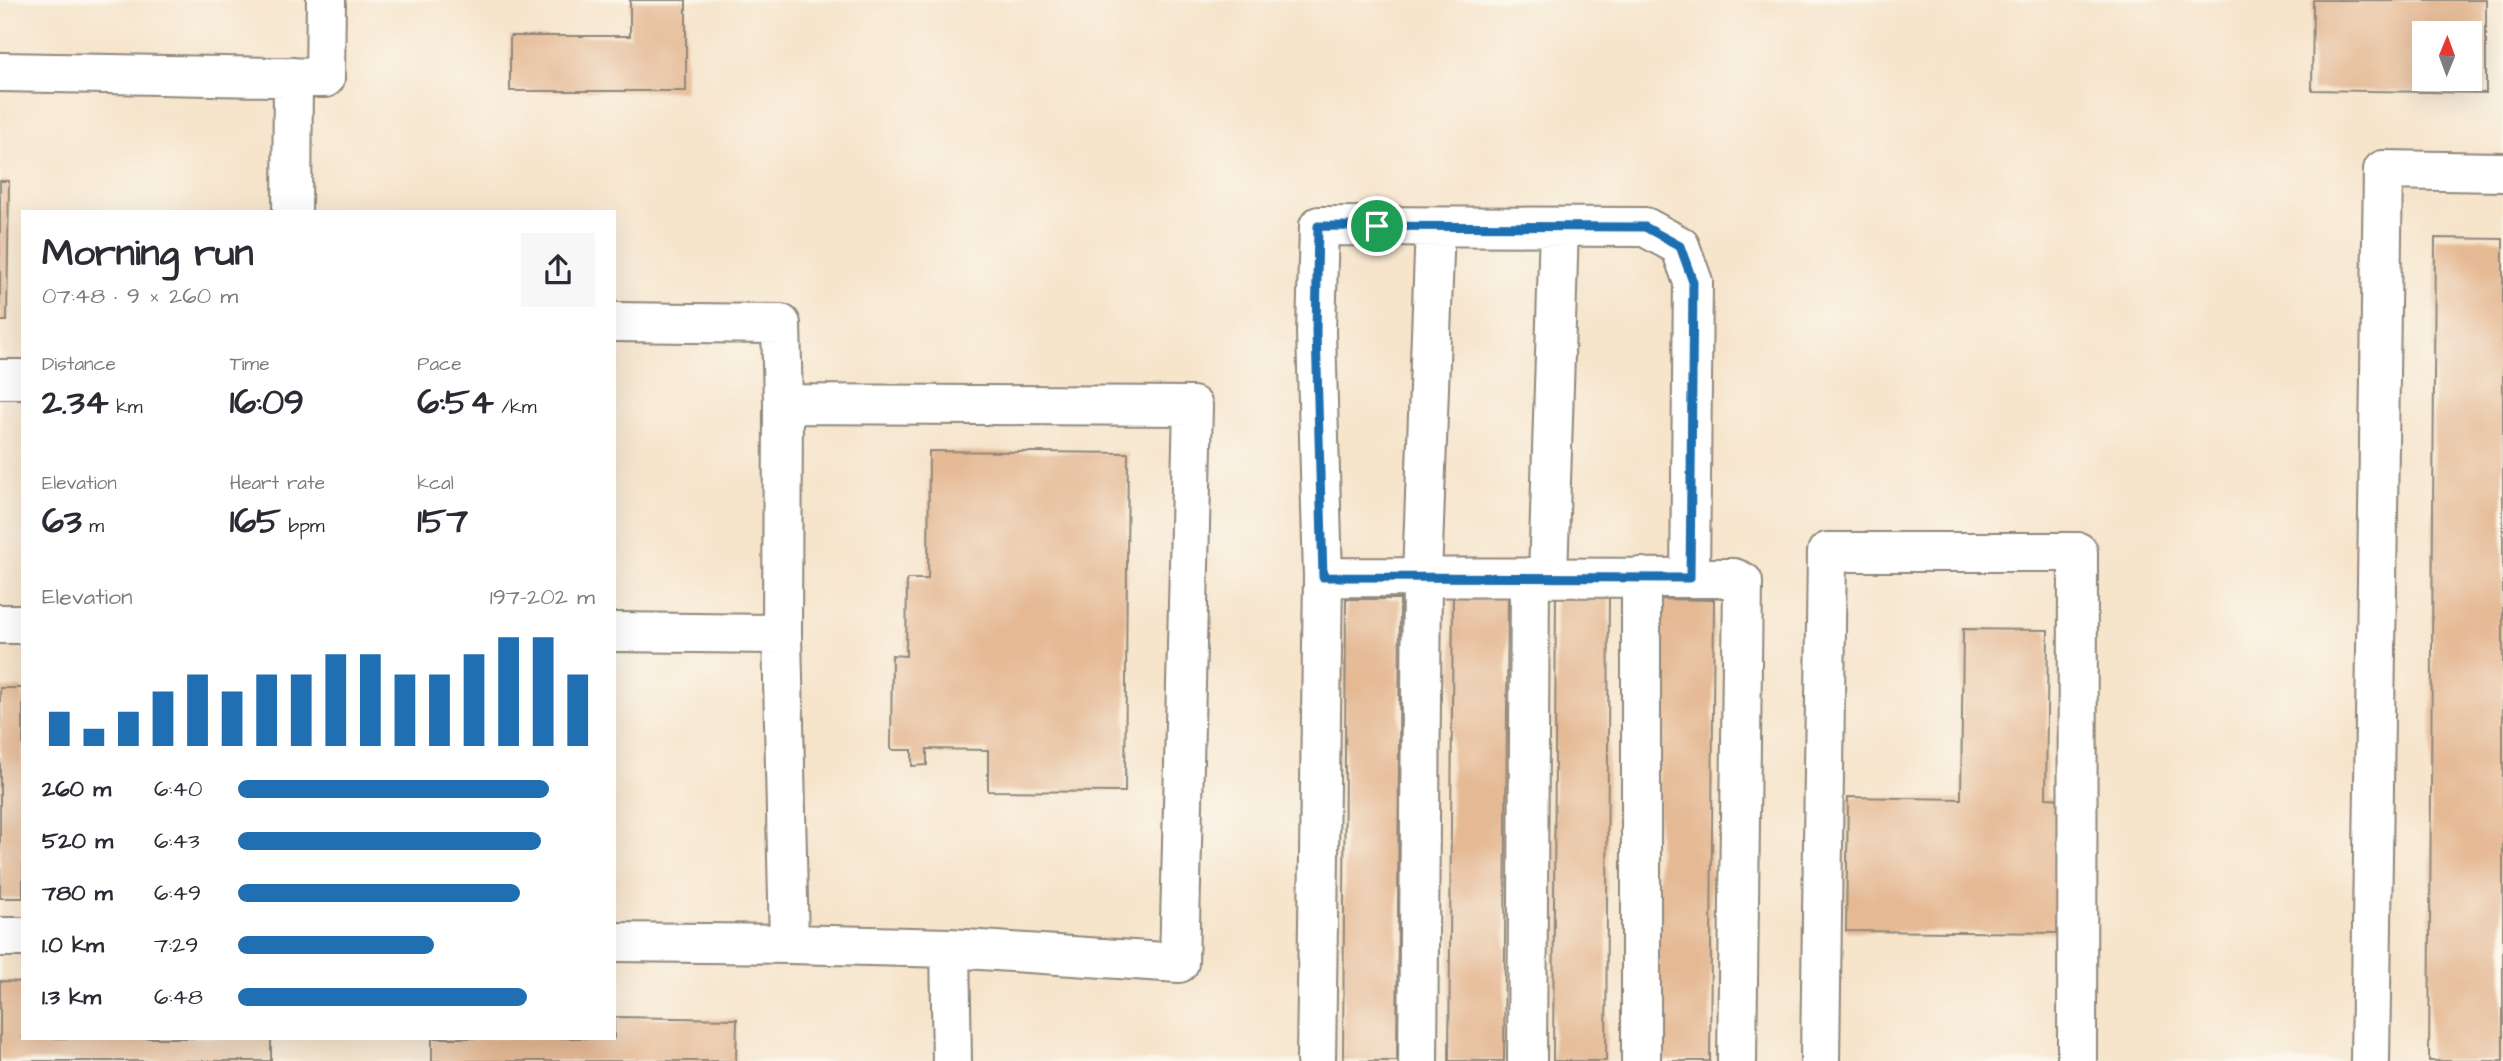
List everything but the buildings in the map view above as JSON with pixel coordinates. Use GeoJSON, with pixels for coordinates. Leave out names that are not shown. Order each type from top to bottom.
{"type":"FeatureCollection","features":[{"type":"Feature","properties":{"kind":"lane"},"geometry":{"type":"LineString","coordinates":[[0,72],[325,78],[326,0]]}},
{"type":"Feature","properties":{"kind":"lane"},"geometry":{"type":"LineString","coordinates":[[292,210],[293,77]]}},
{"type":"Feature","properties":{"kind":"lane"},"geometry":{"type":"LineString","coordinates":[[2370,1061],[2383,170],[2503,172]]}},
{"type":"Feature","properties":{"kind":"lane"},"geometry":{"type":"LineString","coordinates":[[1316,1061],[1323,577],[1316,332],[1318,226],[1645,227],[1680,246],[1693,282],[1690,578]]}},
{"type":"Feature","properties":{"kind":"lane"},"geometry":{"type":"LineString","coordinates":[[1418,1061],[1422,576],[1435,226]]}},
{"type":"Feature","properties":{"kind":"lane"},"geometry":{"type":"LineString","coordinates":[[1527,1061],[1539,577],[1559,227]]}},
{"type":"Feature","properties":{"kind":"lane"},"geometry":{"type":"LineString","coordinates":[[616,322],[781,324],[782,634],[789,944]]}},
{"type":"Feature","properties":{"kind":"lane"},"geometry":{"type":"LineString","coordinates":[[0,379],[21,379]]}},
{"type":"Feature","properties":{"kind":"lane"},"geometry":{"type":"LineString","coordinates":[[616,942],[950,948],[1179,963],[1193,406],[783,404]]}},
{"type":"Feature","properties":{"kind":"lane"},"geometry":{"type":"LineString","coordinates":[[1820,1061],[1827,552],[2078,552],[2077,1061]]}},
{"type":"Feature","properties":{"kind":"lane"},"geometry":{"type":"LineString","coordinates":[[1323,577],[1734,578],[1743,582],[1737,1061]]}},
{"type":"Feature","properties":{"kind":"lane"},"geometry":{"type":"LineString","coordinates":[[1641,577],[1641,1061]]}},
{"type":"Feature","properties":{"kind":"lane"},"geometry":{"type":"LineString","coordinates":[[0,624],[21,624]]}},
{"type":"Feature","properties":{"kind":"lane"},"geometry":{"type":"LineString","coordinates":[[616,632],[782,634]]}},
{"type":"Feature","properties":{"kind":"lane"},"geometry":{"type":"LineString","coordinates":[[0,937],[21,937]]}},
{"type":"Feature","properties":{"kind":"lane"},"geometry":{"type":"LineString","coordinates":[[950,948],[952,1061]]}},
{"type":"Feature","properties":{"kind":"route"},"geometry":{"type":"LineString","coordinates":[[1318,226],[1377,226],[1645,227],[1680,246],[1693,282],[1690,578],[1323,577],[1316,332],[1318,226]]}}]}
